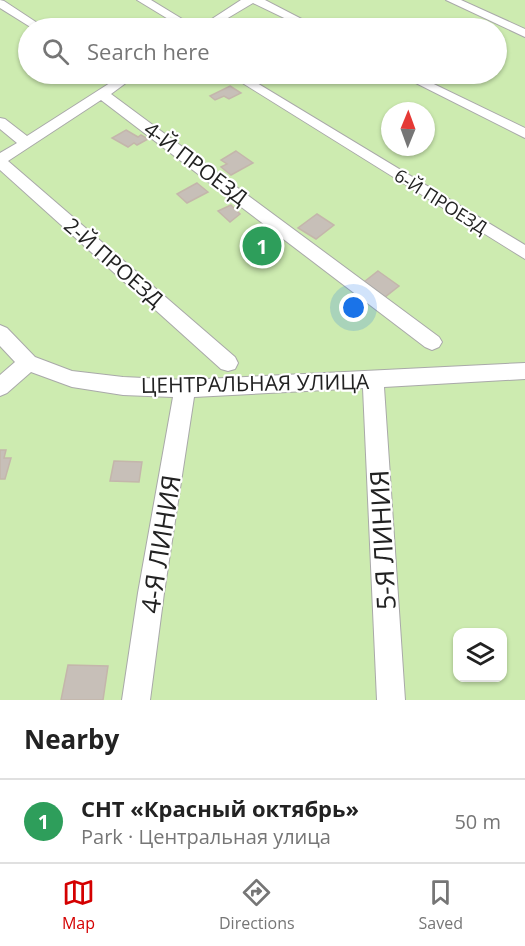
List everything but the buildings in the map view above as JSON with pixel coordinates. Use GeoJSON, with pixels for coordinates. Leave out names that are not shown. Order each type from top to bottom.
{"type":"FeatureCollection","features":[{"type":"Feature","properties":{"kind":"street"},"geometry":{"type":"LineString","coordinates":[[143,0],[174,18]]}},
{"type":"Feature","properties":{"kind":"street"},"geometry":{"type":"LineString","coordinates":[[220,18],[249,0]]}},
{"type":"Feature","properties":{"kind":"street"},"geometry":{"type":"LineString","coordinates":[[256,0],[293,18]]}},
{"type":"Feature","properties":{"kind":"street"},"geometry":{"type":"LineString","coordinates":[[452,0],[492,18]]}},
{"type":"Feature","properties":{"kind":"street"},"geometry":{"type":"LineString","coordinates":[[0,3],[23,18]]}},
{"type":"Feature","properties":{"kind":"street"},"geometry":{"type":"LineString","coordinates":[[507,25],[525,33]]}},
{"type":"Feature","properties":{"kind":"street"},"geometry":{"type":"LineString","coordinates":[[0,161],[25,142],[102,94],[113,84]]}},
{"type":"Feature","properties":{"kind":"street","name":"6-Й ПРОЕЗД"},"geometry":{"type":"LineString","coordinates":[[250,84],[525,253]]}},
{"type":"Feature","properties":{"kind":"street"},"geometry":{"type":"LineString","coordinates":[[424,84],[525,134]]}},
{"type":"Feature","properties":{"kind":"street","name":"4-Й ПРОЕЗД"},"geometry":{"type":"LineString","coordinates":[[102,94],[432,342]]}},
{"type":"Feature","properties":{"kind":"street"},"geometry":{"type":"LineString","coordinates":[[0,122],[25,142]]}},
{"type":"Feature","properties":{"kind":"street","name":"2-Й ПРОЕЗД"},"geometry":{"type":"LineString","coordinates":[[0,161],[228,363]]}},
{"type":"Feature","properties":{"kind":"street","name":"ЦЕНТРАЛЬНАЯ УЛИЦА"},"geometry":{"type":"LineString","coordinates":[[0,333],[28,363],[72,379],[123,386],[186,389],[373,381],[525,371]]}},
{"type":"Feature","properties":{"kind":"street"},"geometry":{"type":"LineString","coordinates":[[1,388],[28,363]]}},
{"type":"Feature","properties":{"kind":"street","name":"5-Я ЛИНИЯ"},"geometry":{"type":"LineString","coordinates":[[373,381],[391,700]]}},
{"type":"Feature","properties":{"kind":"street","name":"4-Я ЛИНИЯ"},"geometry":{"type":"LineString","coordinates":[[136,700],[151,593],[186,389]]}},
{"type":"Feature","properties":{"kind":"green space"},"geometry":{"type":"Polygon","coordinates":[[[0,0],[525,0],[525,700],[0,700],[0,0]]]}},
{"type":"Feature","properties":{"kind":"place","name":"СНТ «Красный октябрь»"},"geometry":{"type":"Point","coordinates":[262,246]}}]}
